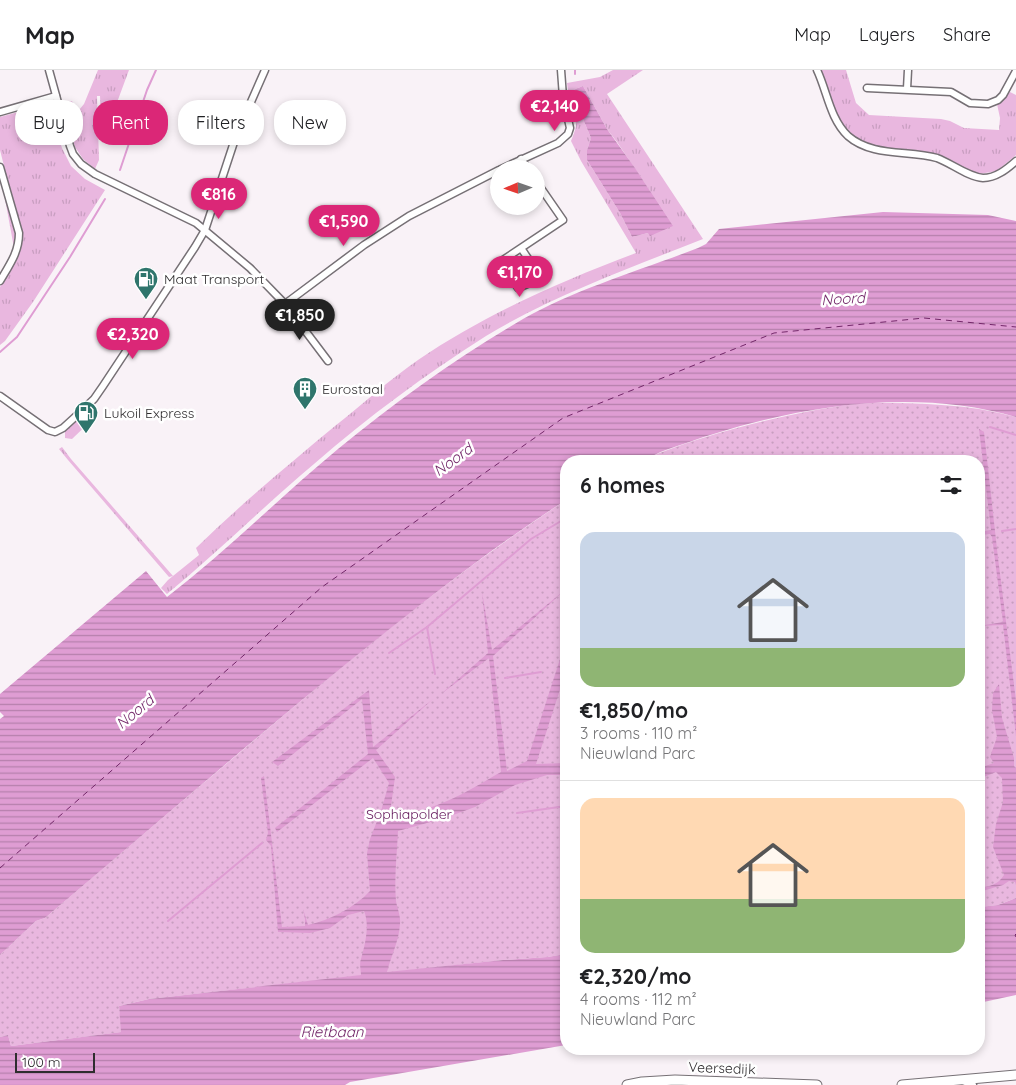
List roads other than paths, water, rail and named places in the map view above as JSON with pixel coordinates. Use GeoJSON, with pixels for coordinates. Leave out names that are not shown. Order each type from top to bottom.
{"type":"FeatureCollection","features":[{"type":"Feature","properties":{"kind":"main road"},"geometry":{"type":"LineString","coordinates":[[902,1085],[1016,1075]]}},
{"type":"Feature","properties":{"kind":"main road","name":"Veersedijk"},"geometry":{"type":"LineString","coordinates":[[627,1085],[675,1080],[817,1085]]}},
{"type":"Feature","properties":{"kind":"street"},"geometry":{"type":"LineString","coordinates":[[49,70],[73,154],[84,167],[113,184],[196,223],[250,268],[285,304],[328,361]]}},
{"type":"Feature","properties":{"kind":"street"},"geometry":{"type":"LineString","coordinates":[[0,396],[48,430],[55,432],[63,428],[94,399],[195,247],[204,230],[236,136],[265,70]]}},
{"type":"Feature","properties":{"kind":"street"},"geometry":{"type":"LineString","coordinates":[[521,159],[558,143],[568,134],[570,128],[563,97],[560,70]]}},
{"type":"Feature","properties":{"kind":"street"},"geometry":{"type":"LineString","coordinates":[[817,70],[841,128],[855,141],[865,146],[935,158],[950,163],[974,176],[984,178],[1002,172],[1016,161]]}},
{"type":"Feature","properties":{"kind":"street"},"geometry":{"type":"LineString","coordinates":[[907,89],[908,70]]}},
{"type":"Feature","properties":{"kind":"street"},"geometry":{"type":"LineString","coordinates":[[867,88],[951,92],[970,103],[988,104],[998,100],[1003,95],[1016,71]]}},
{"type":"Feature","properties":{"kind":"street"},"geometry":{"type":"LineString","coordinates":[[0,112],[56,96]]}},
{"type":"Feature","properties":{"kind":"street"},"geometry":{"type":"LineString","coordinates":[[0,167],[19,233],[16,254],[0,280]]}},
{"type":"Feature","properties":{"kind":"street"},"geometry":{"type":"LineString","coordinates":[[285,304],[364,245],[409,216],[490,174]]}},
{"type":"Feature","properties":{"kind":"street"},"geometry":{"type":"LineString","coordinates":[[521,248],[541,278],[518,288],[500,262],[521,248],[563,220],[545,194]]}},
{"type":"Feature","properties":{"kind":"street"},"geometry":{"type":"LineString","coordinates":[[958,1080],[973,1085]]}},
{"type":"Feature","properties":{"kind":"water"},"geometry":{"type":"Polygon","coordinates":[[[583,86],[607,129],[673,226],[650,236],[648,233],[632,237],[620,213],[587,160],[587,150],[591,138],[580,112],[575,89],[583,86]]]}},
{"type":"Feature","properties":{"kind":"water","name":"Noord"},"geometry":{"type":"Polygon","coordinates":[[[883,212],[988,215],[1016,221],[1016,417],[979,408],[941,404],[903,402],[865,404],[790,414],[710,435],[654,455],[560,455],[560,504],[483,557],[351,660],[45,918],[36,921],[0,955],[0,719],[4,716],[0,712],[0,694],[146,571],[167,597],[211,561],[338,449],[428,380],[475,349],[523,319],[565,298],[698,248],[706,244],[719,229],[883,212]]]}},
{"type":"Feature","properties":{"kind":"water"},"geometry":{"type":"Polygon","coordinates":[[[979,429],[984,432],[1016,701],[1016,736],[1003,625],[985,626],[1003,622],[992,537],[990,534],[985,534],[985,531],[991,530],[985,480],[985,455],[982,455],[979,429]]]}},
{"type":"Feature","properties":{"kind":"water","name":"Rietbaan"},"geometry":{"type":"Polygon","coordinates":[[[482,592],[492,650],[560,594],[493,656],[507,771],[527,761],[560,659],[560,690],[536,764],[560,763],[560,775],[547,775],[515,785],[475,807],[445,818],[398,831],[395,892],[400,924],[397,942],[387,972],[560,955],[560,1046],[350,1082],[345,1085],[0,1085],[0,1037],[8,1035],[11,1046],[121,1032],[119,1006],[149,999],[361,975],[360,963],[367,929],[364,911],[348,915],[330,928],[310,933],[278,932],[271,846],[266,840],[268,833],[261,778],[264,776],[282,927],[305,926],[303,909],[308,925],[333,917],[349,908],[370,891],[367,853],[389,783],[373,758],[277,832],[275,828],[368,754],[362,699],[278,766],[272,762],[369,690],[373,747],[433,699],[376,750],[395,777],[390,813],[420,810],[448,801],[501,772],[489,658],[441,694],[488,653],[482,592]]]}},
{"type":"Feature","properties":{"kind":"water"},"geometry":{"type":"Polygon","coordinates":[[[999,684],[1002,718],[1016,768],[1016,885],[1015,882],[1009,881],[1003,885],[985,890],[985,887],[996,883],[1004,875],[993,847],[996,824],[1003,802],[1002,778],[996,772],[985,777],[985,766],[994,763],[990,757],[997,737],[992,710],[993,693],[999,684]]]}},
{"type":"Feature","properties":{"kind":"water"},"geometry":{"type":"Polygon","coordinates":[[[1016,898],[1016,995],[985,1002],[985,906],[998,905],[1016,898]]]}},
{"type":"Feature","properties":{"kind":"waterway"},"geometry":{"type":"LineString","coordinates":[[120,170],[147,90],[156,70]]}},
{"type":"Feature","properties":{"kind":"waterway"},"geometry":{"type":"LineString","coordinates":[[0,352],[17,337],[70,257],[105,199]]}},
{"type":"Feature","properties":{"kind":"waterway"},"geometry":{"type":"LineString","coordinates":[[990,427],[1016,435]]}},
{"type":"Feature","properties":{"kind":"waterway"},"geometry":{"type":"LineString","coordinates":[[389,653],[427,627],[531,539],[560,522]]}},
{"type":"Feature","properties":{"kind":"waterway"},"geometry":{"type":"LineString","coordinates":[[1002,531],[1016,529]]}},
{"type":"Feature","properties":{"kind":"waterway"},"geometry":{"type":"LineString","coordinates":[[427,627],[435,674]]}},
{"type":"Feature","properties":{"kind":"waterway"},"geometry":{"type":"LineString","coordinates":[[505,678],[541,672]]}},
{"type":"Feature","properties":{"kind":"waterway"},"geometry":{"type":"LineString","coordinates":[[517,813],[560,807]]}},
{"type":"Feature","properties":{"kind":"waterway"},"geometry":{"type":"LineString","coordinates":[[168,921],[262,843]]}},
{"type":"Feature","properties":{"kind":"place","name":"Maat Transport"},"geometry":{"type":"Point","coordinates":[146,300]}},
{"type":"Feature","properties":{"kind":"place","name":"Eurostaal"},"geometry":{"type":"Point","coordinates":[305,410]}},
{"type":"Feature","properties":{"kind":"place","name":"Lukoil Express"},"geometry":{"type":"Point","coordinates":[86,434]}},
{"type":"Feature","properties":{"kind":"park label","name":"Sophiapolder"},"geometry":{"type":"Point","coordinates":[409,814]}}]}
